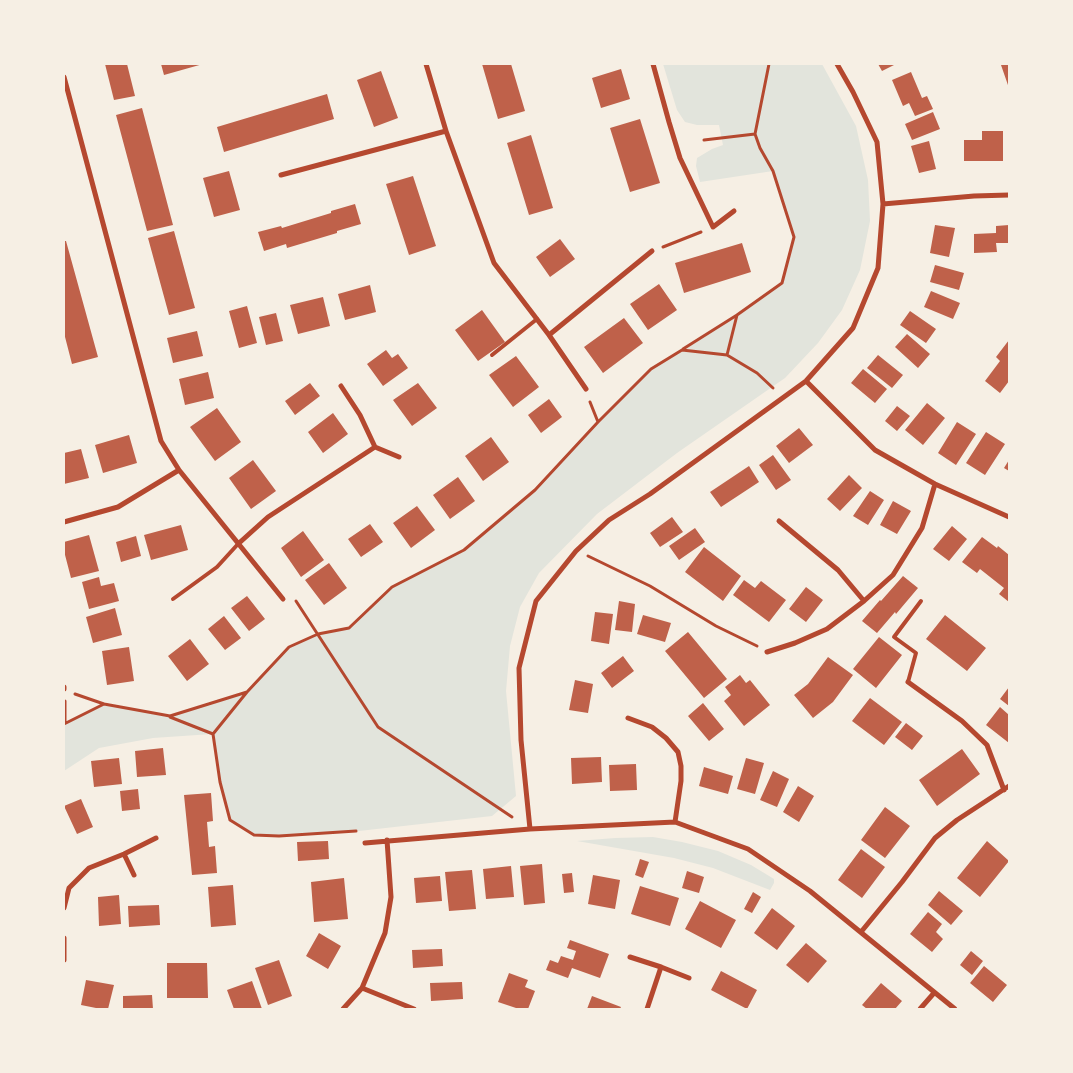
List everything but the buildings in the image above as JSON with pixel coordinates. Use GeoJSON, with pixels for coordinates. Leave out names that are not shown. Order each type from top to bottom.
{"type":"FeatureCollection","features":[{"type":"Feature","properties":{"kind":"street"},"geometry":{"type":"LineString","coordinates":[[426,64],[446,132],[494,263],[549,335],[586,389]]}},
{"type":"Feature","properties":{"kind":"street"},"geometry":{"type":"LineString","coordinates":[[653,64],[668,122],[680,158],[713,227],[734,211]]}},
{"type":"Feature","properties":{"kind":"street"},"geometry":{"type":"LineString","coordinates":[[530,828],[521,740],[519,668],[536,601],[576,551],[609,520],[650,494],[806,381],[852,328],[878,268],[883,204],[877,142],[837,64]]}},
{"type":"Feature","properties":{"kind":"street"},"geometry":{"type":"LineString","coordinates":[[64,77],[161,442],[179,470],[283,599]]}},
{"type":"Feature","properties":{"kind":"street"},"geometry":{"type":"LineString","coordinates":[[280,175],[446,132]]}},
{"type":"Feature","properties":{"kind":"street"},"geometry":{"type":"LineString","coordinates":[[883,204],[1009,195]]}},
{"type":"Feature","properties":{"kind":"street"},"geometry":{"type":"LineString","coordinates":[[549,335],[652,251]]}},
{"type":"Feature","properties":{"kind":"street"},"geometry":{"type":"LineString","coordinates":[[806,381],[874,450],[935,484],[1009,517]]}},
{"type":"Feature","properties":{"kind":"street"},"geometry":{"type":"LineString","coordinates":[[341,386],[360,416],[375,447],[400,458]]}},
{"type":"Feature","properties":{"kind":"street"},"geometry":{"type":"LineString","coordinates":[[238,544],[268,517],[375,447]]}},
{"type":"Feature","properties":{"kind":"street"},"geometry":{"type":"LineString","coordinates":[[64,522],[118,507],[179,470]]}},
{"type":"Feature","properties":{"kind":"street"},"geometry":{"type":"LineString","coordinates":[[767,652],[795,643],[827,629],[864,601],[893,575],[922,528],[935,484]]}},
{"type":"Feature","properties":{"kind":"street"},"geometry":{"type":"LineString","coordinates":[[779,522],[838,570],[864,601]]}},
{"type":"Feature","properties":{"kind":"street"},"geometry":{"type":"LineString","coordinates":[[908,682],[962,721],[987,745],[1004,790]]}},
{"type":"Feature","properties":{"kind":"street"},"geometry":{"type":"LineString","coordinates":[[628,718],[652,727],[666,738],[678,752],[681,766],[681,781],[675,822]]}},
{"type":"Feature","properties":{"kind":"street"},"geometry":{"type":"LineString","coordinates":[[861,932],[936,838],[957,820],[1009,786]]}},
{"type":"Feature","properties":{"kind":"street"},"geometry":{"type":"LineString","coordinates":[[365,843],[530,828],[675,822],[748,849],[810,891],[955,1009]]}},
{"type":"Feature","properties":{"kind":"street"},"geometry":{"type":"LineString","coordinates":[[64,908],[69,888],[89,868],[124,854],[156,838]]}},
{"type":"Feature","properties":{"kind":"street"},"geometry":{"type":"LineString","coordinates":[[343,1009],[362,988],[385,933],[391,896],[387,840]]}},
{"type":"Feature","properties":{"kind":"street"},"geometry":{"type":"LineString","coordinates":[[124,854],[134,875]]}},
{"type":"Feature","properties":{"kind":"street"},"geometry":{"type":"LineString","coordinates":[[64,938],[64,960]]}},
{"type":"Feature","properties":{"kind":"street"},"geometry":{"type":"LineString","coordinates":[[630,956],[689,978]]}},
{"type":"Feature","properties":{"kind":"street"},"geometry":{"type":"LineString","coordinates":[[647,1009],[661,967]]}},
{"type":"Feature","properties":{"kind":"street"},"geometry":{"type":"LineString","coordinates":[[362,988],[414,1009]]}},
{"type":"Feature","properties":{"kind":"street"},"geometry":{"type":"LineString","coordinates":[[920,1009],[934,993]]}},
{"type":"Feature","properties":{"kind":"lane"},"geometry":{"type":"LineString","coordinates":[[492,355],[537,319]]}},
{"type":"Feature","properties":{"kind":"lane"},"geometry":{"type":"LineString","coordinates":[[173,598],[217,567],[238,544]]}},
{"type":"Feature","properties":{"kind":"lane"},"geometry":{"type":"LineString","coordinates":[[908,682],[916,653],[894,637],[921,601]]}},
{"type":"Feature","properties":{"kind":"path"},"geometry":{"type":"LineString","coordinates":[[365,843],[359,831],[279,836],[254,835],[230,820],[220,782],[212,734],[247,692],[289,647],[318,634],[349,628],[392,587],[464,550],[535,490],[598,422],[651,370],[737,315],[782,283],[794,237],[773,170],[754,134],[769,64]]}},
{"type":"Feature","properties":{"kind":"path"},"geometry":{"type":"LineString","coordinates":[[704,140],[754,134]]}},
{"type":"Feature","properties":{"kind":"path"},"geometry":{"type":"LineString","coordinates":[[652,251],[713,227]]}},
{"type":"Feature","properties":{"kind":"path"},"geometry":{"type":"LineString","coordinates":[[727,355],[737,315]]}},
{"type":"Feature","properties":{"kind":"path"},"geometry":{"type":"LineString","coordinates":[[682,350],[727,355],[757,373],[784,397]]}},
{"type":"Feature","properties":{"kind":"path"},"geometry":{"type":"LineString","coordinates":[[586,389],[598,422]]}},
{"type":"Feature","properties":{"kind":"path"},"geometry":{"type":"LineString","coordinates":[[576,551],[650,586],[716,626],[767,652]]}},
{"type":"Feature","properties":{"kind":"path"},"geometry":{"type":"LineString","coordinates":[[283,599],[290,592],[378,727],[530,828]]}},
{"type":"Feature","properties":{"kind":"path"},"geometry":{"type":"LineString","coordinates":[[104,704],[64,724],[64,688],[104,704],[170,716],[212,734]]}},
{"type":"Feature","properties":{"kind":"path"},"geometry":{"type":"LineString","coordinates":[[170,716],[247,692]]}},
{"type":"Feature","properties":{"kind":"shaded area"},"geometry":{"type":"Polygon","coordinates":[[[663,64],[822,64],[856,126],[868,180],[870,221],[860,270],[842,310],[818,343],[785,378],[677,453],[597,514],[539,573],[520,607],[510,646],[506,691],[516,796],[492,816],[359,831],[279,836],[254,835],[230,820],[220,782],[212,734],[153,738],[99,748],[64,771],[64,724],[104,704],[170,716],[247,692],[289,647],[318,634],[349,628],[392,587],[464,550],[535,490],[598,422],[651,369],[737,315],[782,283],[794,237],[773,171],[700,182],[696,166],[697,158],[723,145],[719,125],[697,125],[685,122],[677,110],[663,64]]]}},
{"type":"Feature","properties":{"kind":"shaded area"},"geometry":{"type":"Polygon","coordinates":[[[653,837],[718,851],[751,865],[774,879],[774,883],[770,890],[713,868],[674,858],[577,841],[653,837]]]}}]}
